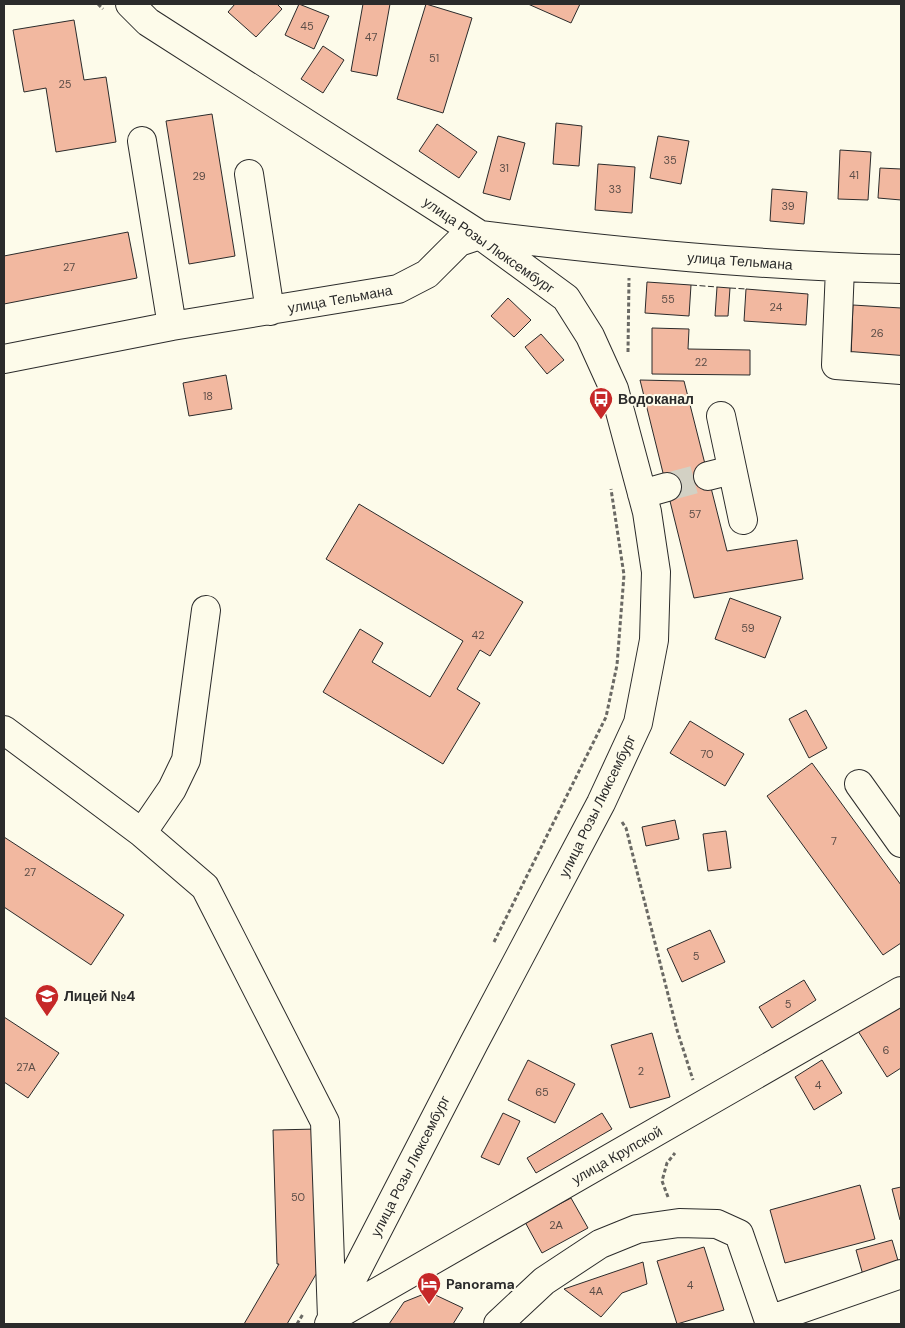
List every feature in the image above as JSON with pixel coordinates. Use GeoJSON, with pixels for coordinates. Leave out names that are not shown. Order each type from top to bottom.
{"type":"FeatureCollection","features":[{"type":"Feature","properties":{"kind":"street","name":"улица Розы Люксембург"},"geometry":{"type":"LineString","coordinates":[[120,10],[148,22],[480,235],[566,298],[590,336],[614,388],[654,490],[656,572],[654,640],[638,723],[601,803],[330,1321]]}},
{"type":"Feature","properties":{"kind":"street"},"geometry":{"type":"LineString","coordinates":[[142,141],[172,326]]}},
{"type":"Feature","properties":{"kind":"street"},"geometry":{"type":"LineString","coordinates":[[248,174],[270,311]]}},
{"type":"Feature","properties":{"kind":"street","name":"улица Тельмана"},"geometry":{"type":"LineString","coordinates":[[4,359],[172,326],[398,289],[427,274],[459,242],[480,235],[629,253],[840,268],[901,269]]}},
{"type":"Feature","properties":{"kind":"street"},"geometry":{"type":"LineString","coordinates":[[840,268],[836,365],[901,370]]}},
{"type":"Feature","properties":{"kind":"street"},"geometry":{"type":"LineString","coordinates":[[720,416],[720,473],[743,520]]}},
{"type":"Feature","properties":{"kind":"street"},"geometry":{"type":"LineString","coordinates":[[142,833],[172,789],[186,760],[206,610]]}},
{"type":"Feature","properties":{"kind":"street"},"geometry":{"type":"LineString","coordinates":[[4,730],[142,833],[205,888],[325,1122],[330,1321]]}},
{"type":"Feature","properties":{"kind":"street"},"geometry":{"type":"LineString","coordinates":[[860,784],[901,843]]}},
{"type":"Feature","properties":{"kind":"street","name":"улица Крупской"},"geometry":{"type":"LineString","coordinates":[[330,1321],[901,991]]}},
{"type":"Feature","properties":{"kind":"street"},"geometry":{"type":"LineString","coordinates":[[498,1324],[544,1281],[600,1244],[638,1229],[679,1223],[717,1224],[739,1234],[769,1322],[901,1274]]}},
{"type":"Feature","properties":{"kind":"path"},"geometry":{"type":"LineString","coordinates":[[98,4],[120,10]]}},
{"type":"Feature","properties":{"kind":"path"},"geometry":{"type":"LineString","coordinates":[[628,359],[629,253]]}},
{"type":"Feature","properties":{"kind":"path"},"geometry":{"type":"LineString","coordinates":[[491,948],[606,717],[618,665],[624,575],[610,482]]}},
{"type":"Feature","properties":{"kind":"path"},"geometry":{"type":"LineString","coordinates":[[615,824],[619,816],[626,828],[674,1021],[696,1088]]}},
{"type":"Feature","properties":{"kind":"path"},"geometry":{"type":"LineString","coordinates":[[679,1223],[662,1181],[667,1163],[688,1136],[688,1114]]}},
{"type":"Feature","properties":{"kind":"building"},"geometry":{"type":"Polygon","coordinates":[[[235,4],[277,4],[282,9],[256,37],[228,12],[235,4]]]}},
{"type":"Feature","properties":{"kind":"building"},"geometry":{"type":"Polygon","coordinates":[[[299,4],[329,16],[314,49],[285,35],[299,4]]]}},
{"type":"Feature","properties":{"kind":"building"},"geometry":{"type":"Polygon","coordinates":[[[363,4],[390,4],[377,76],[351,71],[363,4]]]}},
{"type":"Feature","properties":{"kind":"building"},"geometry":{"type":"Polygon","coordinates":[[[426,4],[472,18],[443,113],[397,99],[426,4]]]}},
{"type":"Feature","properties":{"kind":"building"},"geometry":{"type":"Polygon","coordinates":[[[528,4],[580,4],[571,23],[528,4]]]}},
{"type":"Feature","properties":{"kind":"building"},"geometry":{"type":"Polygon","coordinates":[[[74,20],[84,80],[106,77],[116,142],[56,152],[46,88],[24,92],[13,30],[74,20]]]}},
{"type":"Feature","properties":{"kind":"building"},"geometry":{"type":"Polygon","coordinates":[[[323,46],[344,60],[323,93],[301,79],[323,46]]]}},
{"type":"Feature","properties":{"kind":"building"},"geometry":{"type":"Polygon","coordinates":[[[212,114],[235,256],[189,264],[166,121],[212,114]]]}},
{"type":"Feature","properties":{"kind":"building"},"geometry":{"type":"Polygon","coordinates":[[[556,123],[582,126],[579,166],[553,164],[556,123]]]}},
{"type":"Feature","properties":{"kind":"building"},"geometry":{"type":"Polygon","coordinates":[[[437,124],[477,152],[459,178],[419,151],[437,124]]]}},
{"type":"Feature","properties":{"kind":"building"},"geometry":{"type":"Polygon","coordinates":[[[498,136],[525,143],[510,200],[483,193],[498,136]]]}},
{"type":"Feature","properties":{"kind":"building"},"geometry":{"type":"Polygon","coordinates":[[[658,136],[689,141],[681,184],[650,178],[658,136]]]}},
{"type":"Feature","properties":{"kind":"building"},"geometry":{"type":"Polygon","coordinates":[[[840,150],[871,152],[868,200],[838,199],[840,150]]]}},
{"type":"Feature","properties":{"kind":"building"},"geometry":{"type":"Polygon","coordinates":[[[598,164],[635,167],[632,213],[595,210],[598,164]]]}},
{"type":"Feature","properties":{"kind":"building"},"geometry":{"type":"Polygon","coordinates":[[[880,168],[901,169],[901,200],[878,198],[880,168]]]}},
{"type":"Feature","properties":{"kind":"building"},"geometry":{"type":"Polygon","coordinates":[[[772,189],[807,192],[804,224],[770,221],[772,189]]]}},
{"type":"Feature","properties":{"kind":"building"},"geometry":{"type":"Polygon","coordinates":[[[128,232],[137,278],[4,304],[4,256],[128,232]]]}},
{"type":"Feature","properties":{"kind":"building"},"geometry":{"type":"Polygon","coordinates":[[[647,282],[691,285],[689,316],[645,313],[647,282]]]}},
{"type":"Feature","properties":{"kind":"building"},"geometry":{"type":"Polygon","coordinates":[[[717,287],[730,288],[728,316],[715,316],[717,287]]]}},
{"type":"Feature","properties":{"kind":"building"},"geometry":{"type":"Polygon","coordinates":[[[746,289],[808,294],[806,325],[744,321],[746,289]]]}},
{"type":"Feature","properties":{"kind":"building"},"geometry":{"type":"Polygon","coordinates":[[[508,298],[531,320],[514,337],[491,316],[508,298]]]}},
{"type":"Feature","properties":{"kind":"building"},"geometry":{"type":"Polygon","coordinates":[[[853,305],[901,308],[901,360],[851,357],[853,305]]]}},
{"type":"Feature","properties":{"kind":"building"},"geometry":{"type":"Polygon","coordinates":[[[652,328],[689,329],[688,349],[750,350],[750,375],[652,374],[652,328]]]}},
{"type":"Feature","properties":{"kind":"building"},"geometry":{"type":"Polygon","coordinates":[[[541,334],[564,360],[547,374],[525,347],[541,334]]]}},
{"type":"Feature","properties":{"kind":"building"},"geometry":{"type":"Polygon","coordinates":[[[226,375],[232,409],[189,416],[183,383],[226,375]]]}},
{"type":"Feature","properties":{"kind":"building"},"geometry":{"type":"Polygon","coordinates":[[[640,380],[684,381],[727,551],[797,540],[803,579],[694,598],[640,380]]]}},
{"type":"Feature","properties":{"kind":"building"},"geometry":{"type":"Polygon","coordinates":[[[359,504],[523,602],[490,656],[480,650],[457,689],[480,703],[443,764],[323,692],[360,629],[383,643],[372,662],[430,697],[463,641],[326,559],[359,504]]]}},
{"type":"Feature","properties":{"kind":"building"},"geometry":{"type":"Polygon","coordinates":[[[730,598],[781,617],[765,658],[715,639],[730,598]]]}},
{"type":"Feature","properties":{"kind":"building"},"geometry":{"type":"Polygon","coordinates":[[[806,710],[827,748],[809,758],[789,719],[806,710]]]}},
{"type":"Feature","properties":{"kind":"building"},"geometry":{"type":"Polygon","coordinates":[[[690,721],[744,754],[725,786],[670,753],[690,721]]]}},
{"type":"Feature","properties":{"kind":"building"},"geometry":{"type":"Polygon","coordinates":[[[812,763],[901,885],[901,943],[883,955],[767,796],[812,763]]]}},
{"type":"Feature","properties":{"kind":"building"},"geometry":{"type":"Polygon","coordinates":[[[675,820],[679,839],[646,846],[642,827],[675,820]]]}},
{"type":"Feature","properties":{"kind":"building"},"geometry":{"type":"Polygon","coordinates":[[[726,831],[731,868],[708,871],[703,834],[726,831]]]}},
{"type":"Feature","properties":{"kind":"building"},"geometry":{"type":"Polygon","coordinates":[[[4,837],[124,915],[91,965],[4,907],[4,837]]]}},
{"type":"Feature","properties":{"kind":"building"},"geometry":{"type":"Polygon","coordinates":[[[710,930],[725,962],[682,982],[667,949],[710,930]]]}},
{"type":"Feature","properties":{"kind":"building"},"geometry":{"type":"Polygon","coordinates":[[[804,980],[816,1000],[772,1028],[759,1007],[804,980]]]}},
{"type":"Feature","properties":{"kind":"building"},"geometry":{"type":"Polygon","coordinates":[[[901,1005],[901,1068],[887,1077],[858,1031],[901,1005]]]}},
{"type":"Feature","properties":{"kind":"building"},"geometry":{"type":"Polygon","coordinates":[[[4,1017],[59,1053],[28,1098],[4,1082],[4,1017]]]}},
{"type":"Feature","properties":{"kind":"building"},"geometry":{"type":"Polygon","coordinates":[[[652,1033],[670,1097],[630,1108],[611,1045],[652,1033]]]}},
{"type":"Feature","properties":{"kind":"building"},"geometry":{"type":"Polygon","coordinates":[[[528,1060],[575,1084],[555,1123],[508,1100],[528,1060]]]}},
{"type":"Feature","properties":{"kind":"building"},"geometry":{"type":"Polygon","coordinates":[[[822,1060],[842,1093],[814,1110],[795,1077],[822,1060]]]}},
{"type":"Feature","properties":{"kind":"building"},"geometry":{"type":"Polygon","coordinates":[[[503,1113],[520,1121],[499,1165],[481,1157],[503,1113]]]}},
{"type":"Feature","properties":{"kind":"building"},"geometry":{"type":"Polygon","coordinates":[[[602,1113],[612,1129],[536,1173],[527,1158],[602,1113]]]}},
{"type":"Feature","properties":{"kind":"building"},"geometry":{"type":"Polygon","coordinates":[[[318,1129],[322,1264],[287,1324],[244,1324],[279,1264],[277,1264],[273,1130],[318,1129]]]}},
{"type":"Feature","properties":{"kind":"building"},"geometry":{"type":"Polygon","coordinates":[[[860,1185],[875,1239],[785,1263],[770,1210],[860,1185]]]}},
{"type":"Feature","properties":{"kind":"building"},"geometry":{"type":"Polygon","coordinates":[[[901,1187],[901,1220],[900,1220],[892,1189],[901,1187]]]}},
{"type":"Feature","properties":{"kind":"building"},"geometry":{"type":"Polygon","coordinates":[[[571,1198],[588,1228],[542,1253],[525,1222],[571,1198]]]}},
{"type":"Feature","properties":{"kind":"building"},"geometry":{"type":"Polygon","coordinates":[[[892,1240],[899,1264],[863,1275],[856,1250],[892,1240]]]}},
{"type":"Feature","properties":{"kind":"building"},"geometry":{"type":"Polygon","coordinates":[[[704,1247],[724,1310],[677,1324],[657,1261],[704,1247]]]}},
{"type":"Feature","properties":{"kind":"building"},"geometry":{"type":"Polygon","coordinates":[[[643,1262],[647,1284],[622,1293],[601,1317],[564,1289],[643,1262]]]}},
{"type":"Feature","properties":{"kind":"building","name":"Panorama"},"geometry":{"type":"Polygon","coordinates":[[[429,1292],[463,1308],[453,1324],[389,1324],[404,1302],[429,1292]]]}},
{"type":"Feature","properties":{"kind":"tunnel"},"geometry":{"type":"LineString","coordinates":[[667,487],[708,476]]}},
{"type":"Feature","properties":{"kind":"fence"},"geometry":{"type":"LineString","coordinates":[[691,285],[717,287]]}},
{"type":"Feature","properties":{"kind":"fence"},"geometry":{"type":"LineString","coordinates":[[730,288],[746,289]]}},
{"type":"Feature","properties":{"kind":"place","name":"Водоканал"},"geometry":{"type":"Point","coordinates":[601,420]}},
{"type":"Feature","properties":{"kind":"place","name":"Лицей №4"},"geometry":{"type":"Point","coordinates":[47,1017]}},
{"type":"Feature","properties":{"kind":"place","name":"Panorama"},"geometry":{"type":"Point","coordinates":[429,1305]}}]}
